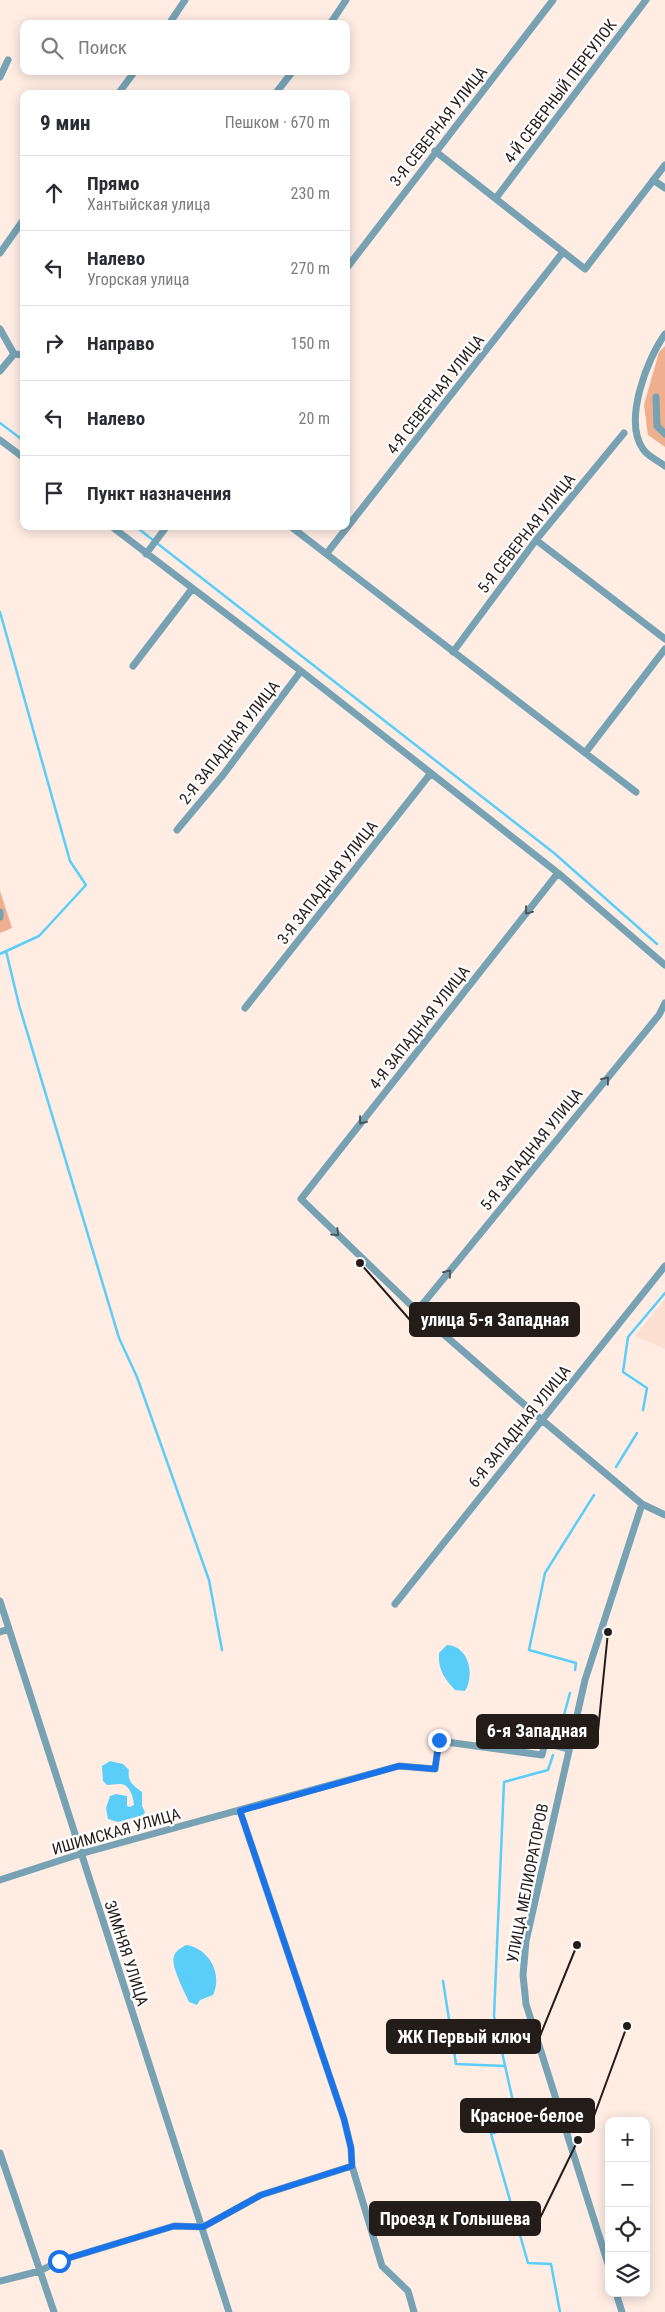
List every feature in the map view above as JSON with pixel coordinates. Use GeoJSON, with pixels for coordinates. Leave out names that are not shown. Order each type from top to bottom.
{"type":"FeatureCollection","features":[{"type":"Feature","properties":{"kind":"street"},"geometry":{"type":"LineString","coordinates":[[171,20],[185,0]]}},
{"type":"Feature","properties":{"kind":"street"},"geometry":{"type":"LineString","coordinates":[[333,20],[346,0]]}},
{"type":"Feature","properties":{"kind":"street","name":"3-Я СЕВЕРНАЯ УЛИЦА"},"geometry":{"type":"LineString","coordinates":[[350,264],[553,0]]}},
{"type":"Feature","properties":{"kind":"street","name":"4-Й СЕВЕРНЫЙ ПЕРЕУЛОК"},"geometry":{"type":"LineString","coordinates":[[496,198],[646,0]]}},
{"type":"Feature","properties":{"kind":"street"},"geometry":{"type":"LineString","coordinates":[[0,76],[8,60]]}},
{"type":"Feature","properties":{"kind":"street"},"geometry":{"type":"LineString","coordinates":[[121,90],[132,75]]}},
{"type":"Feature","properties":{"kind":"street"},"geometry":{"type":"LineString","coordinates":[[278,90],[289,75]]}},
{"type":"Feature","properties":{"kind":"street"},"geometry":{"type":"LineString","coordinates":[[435,151],[584,269],[665,165]]}},
{"type":"Feature","properties":{"kind":"street"},"geometry":{"type":"LineString","coordinates":[[654,180],[665,188]]}},
{"type":"Feature","properties":{"kind":"street"},"geometry":{"type":"LineString","coordinates":[[0,252],[20,224]]}},
{"type":"Feature","properties":{"kind":"street","name":"4-Я СЕВЕРНАЯ УЛИЦА"},"geometry":{"type":"LineString","coordinates":[[350,524],[563,252]]}},
{"type":"Feature","properties":{"kind":"street"},"geometry":{"type":"LineString","coordinates":[[0,329],[14,354]]}},
{"type":"Feature","properties":{"kind":"street"},"geometry":{"type":"LineString","coordinates":[[665,334],[655,348],[647,366],[636,409],[636,428],[643,450],[665,466]]}},
{"type":"Feature","properties":{"kind":"street"},"geometry":{"type":"LineString","coordinates":[[14,354],[20,355]]}},
{"type":"Feature","properties":{"kind":"street"},"geometry":{"type":"LineString","coordinates":[[0,371],[14,354]]}},
{"type":"Feature","properties":{"kind":"street"},"geometry":{"type":"LineString","coordinates":[[656,397],[657,426],[665,434]]}},
{"type":"Feature","properties":{"kind":"street","name":"5-Я СЕВЕРНАЯ УЛИЦА"},"geometry":{"type":"LineString","coordinates":[[453,652],[536,540],[624,432]]}},
{"type":"Feature","properties":{"kind":"street"},"geometry":{"type":"LineString","coordinates":[[0,440],[20,455]]}},
{"type":"Feature","properties":{"kind":"street"},"geometry":{"type":"LineString","coordinates":[[115,530],[301,670],[558,873],[665,965]]}},
{"type":"Feature","properties":{"kind":"street"},"geometry":{"type":"LineString","coordinates":[[146,554],[165,530]]}},
{"type":"Feature","properties":{"kind":"street"},"geometry":{"type":"LineString","coordinates":[[295,530],[636,792]]}},
{"type":"Feature","properties":{"kind":"street","name":"4-Я СЕВЕРНАЯ УЛИЦА"},"geometry":{"type":"LineString","coordinates":[[327,553],[345,530]]}},
{"type":"Feature","properties":{"kind":"street"},"geometry":{"type":"LineString","coordinates":[[536,540],[665,639]]}},
{"type":"Feature","properties":{"kind":"street"},"geometry":{"type":"LineString","coordinates":[[133,666],[192,589]]}},
{"type":"Feature","properties":{"kind":"street"},"geometry":{"type":"LineString","coordinates":[[585,753],[665,650]]}},
{"type":"Feature","properties":{"kind":"street","name":"2-Я ЗАПАДНАЯ УЛИЦА"},"geometry":{"type":"LineString","coordinates":[[178,830],[223,775],[301,670]]}},
{"type":"Feature","properties":{"kind":"street","name":"3-Я ЗАПАДНАЯ УЛИЦА"},"geometry":{"type":"LineString","coordinates":[[245,1008],[431,773]]}},
{"type":"Feature","properties":{"kind":"street","name":"4-Я ЗАПАДНАЯ УЛИЦА"},"geometry":{"type":"LineString","coordinates":[[417,1311],[301,1199],[558,873]]}},
{"type":"Feature","properties":{"kind":"street"},"geometry":{"type":"LineString","coordinates":[[0,912],[0,917]]}},
{"type":"Feature","properties":{"kind":"street","name":"5-Я ЗАПАДНАЯ УЛИЦА"},"geometry":{"type":"LineString","coordinates":[[417,1311],[659,1015],[665,1003]]}},
{"type":"Feature","properties":{"kind":"street","name":"6-Я ЗАПАДНАЯ УЛИЦА"},"geometry":{"type":"LineString","coordinates":[[395,1604],[665,1266]]}},
{"type":"Feature","properties":{"kind":"street"},"geometry":{"type":"LineString","coordinates":[[417,1311],[642,1504],[665,1514]]}},
{"type":"Feature","properties":{"kind":"street","name":"УЛИЦА МЕЛИОРАТОРОВ"},"geometry":{"type":"LineString","coordinates":[[605,2254],[526,2004],[523,1975],[526,1941],[569,1749],[595,1644],[642,1504]]}},
{"type":"Feature","properties":{"kind":"street","name":"ЗИМНЯЯ УЛИЦА"},"geometry":{"type":"LineString","coordinates":[[0,1602],[229,2312]]}},
{"type":"Feature","properties":{"kind":"street"},"geometry":{"type":"LineString","coordinates":[[0,1632],[9,1629]]}},
{"type":"Feature","properties":{"kind":"street","name":"ИШИМСКАЯ УЛИЦА"},"geometry":{"type":"LineString","coordinates":[[0,1880],[80,1854],[399,1766],[435,1769],[439,1740],[542,1755],[545,1743],[569,1749]]}},
{"type":"Feature","properties":{"kind":"street"},"geometry":{"type":"LineString","coordinates":[[240,1811],[344,2119],[351,2148],[352,2166],[382,2266],[408,2291],[414,2312]]}},
{"type":"Feature","properties":{"kind":"street"},"geometry":{"type":"LineString","coordinates":[[0,2153],[54,2312]]}},
{"type":"Feature","properties":{"kind":"street"},"geometry":{"type":"LineString","coordinates":[[0,2281],[40,2272],[59,2261],[174,2226],[203,2227],[261,2195],[352,2166]]}},
{"type":"Feature","properties":{"kind":"street"},"geometry":{"type":"LineString","coordinates":[[617,2297],[622,2312]]}},
{"type":"Feature","properties":{"kind":"shaded area"},"geometry":{"type":"Polygon","coordinates":[[[665,346],[665,447],[648,435],[644,405],[659,352],[665,346]]]}},
{"type":"Feature","properties":{"kind":"shaded area"},"geometry":{"type":"Polygon","coordinates":[[[0,891],[12,928],[0,933],[0,891]]]}},
{"type":"Feature","properties":{"kind":"shaded area"},"geometry":{"type":"Polygon","coordinates":[[[665,1299],[665,1349],[635,1336],[665,1299]]]}},
{"type":"Feature","properties":{"kind":"water"},"geometry":{"type":"Polygon","coordinates":[[[447,1645],[460,1650],[468,1662],[470,1677],[465,1691],[455,1690],[445,1678],[441,1669],[439,1653],[447,1645]]]}},
{"type":"Feature","properties":{"kind":"water"},"geometry":{"type":"Polygon","coordinates":[[[110,1761],[123,1764],[129,1770],[130,1781],[142,1792],[142,1806],[145,1812],[143,1815],[118,1822],[108,1819],[106,1808],[110,1796],[116,1794],[127,1796],[127,1806],[134,1805],[132,1795],[126,1786],[123,1784],[107,1785],[103,1781],[102,1766],[110,1761]]]}},
{"type":"Feature","properties":{"kind":"water"},"geometry":{"type":"Polygon","coordinates":[[[186,1945],[201,1951],[212,1963],[215,1971],[216,1987],[213,1995],[200,2000],[197,2005],[189,2002],[174,1966],[175,1954],[186,1945]]]}},
{"type":"Feature","properties":{"kind":"waterway"},"geometry":{"type":"LineString","coordinates":[[0,423],[20,438]]}},
{"type":"Feature","properties":{"kind":"waterway"},"geometry":{"type":"LineString","coordinates":[[140,530],[554,853],[657,944]]}},
{"type":"Feature","properties":{"kind":"waterway"},"geometry":{"type":"LineString","coordinates":[[0,612],[70,861],[86,885],[39,936],[0,954]]}},
{"type":"Feature","properties":{"kind":"waterway"},"geometry":{"type":"LineString","coordinates":[[6,951],[19,1005],[119,1338],[137,1377],[209,1580],[222,1650]]}},
{"type":"Feature","properties":{"kind":"waterway"},"geometry":{"type":"LineString","coordinates":[[643,1410],[647,1388],[623,1372],[628,1337],[665,1293]]}},
{"type":"Feature","properties":{"kind":"waterway"},"geometry":{"type":"LineString","coordinates":[[616,1467],[637,1433]]}},
{"type":"Feature","properties":{"kind":"waterway"},"geometry":{"type":"LineString","coordinates":[[575,1670],[576,1663],[529,1650],[545,1573],[594,1495]]}},
{"type":"Feature","properties":{"kind":"waterway"},"geometry":{"type":"LineString","coordinates":[[559,1733],[570,1693]]}},
{"type":"Feature","properties":{"kind":"waterway"},"geometry":{"type":"LineString","coordinates":[[553,1755],[548,1770],[504,1782],[494,2016],[518,2124],[491,2134],[528,2263],[551,2264],[560,2312]]}},
{"type":"Feature","properties":{"kind":"waterway"},"geometry":{"type":"LineString","coordinates":[[443,1981],[456,2064],[505,2066]]}},
{"type":"Feature","properties":{"kind":"place","name":"улица 5-я Западная"},"geometry":{"type":"Point","coordinates":[360,1263]}},
{"type":"Feature","properties":{"kind":"place","name":"6-я Западная"},"geometry":{"type":"Point","coordinates":[608,1632]}},
{"type":"Feature","properties":{"kind":"place","name":"ЖК Первый ключ"},"geometry":{"type":"Point","coordinates":[577,1945]}},
{"type":"Feature","properties":{"kind":"place","name":"Красное-белое"},"geometry":{"type":"Point","coordinates":[627,2026]}},
{"type":"Feature","properties":{"kind":"place","name":"Проезд к Голышева"},"geometry":{"type":"Point","coordinates":[578,2140]}},
{"type":"Feature","properties":{"kind":"route"},"geometry":{"type":"LineString","coordinates":[[59,2261],[174,2226],[203,2227],[261,2195],[352,2166],[351,2148],[344,2119],[240,1811],[399,1766],[435,1769],[439,1740]]}}]}
